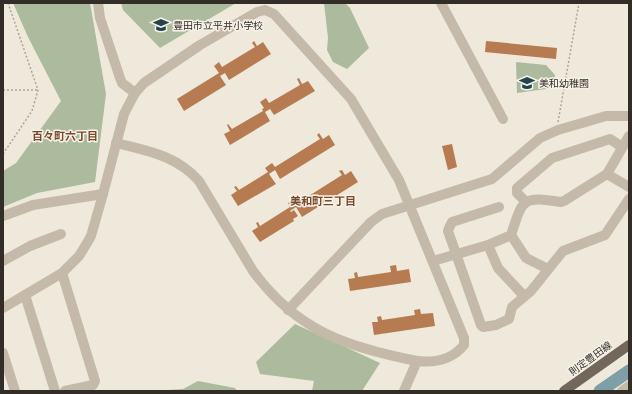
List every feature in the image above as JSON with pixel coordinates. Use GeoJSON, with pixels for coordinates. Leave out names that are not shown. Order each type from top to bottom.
{"type":"FeatureCollection","features":[{"type":"Feature","properties":{"kind":"main road","name":"則定豊田線"},"geometry":{"type":"LineString","coordinates":[[564,391],[629,345]]}},
{"type":"Feature","properties":{"kind":"street"},"geometry":{"type":"LineString","coordinates":[[98,3],[102,24],[120,78],[126,87],[135,93]]}},
{"type":"Feature","properties":{"kind":"street"},"geometry":{"type":"LineString","coordinates":[[441,3],[503,119]]}},
{"type":"Feature","properties":{"kind":"street"},"geometry":{"type":"LineString","coordinates":[[3,308],[62,273],[78,256],[91,236],[104,194],[116,143],[124,114],[135,93],[144,84],[200,46],[257,12],[265,10],[274,14],[351,99],[400,180],[464,338],[464,345],[458,352],[438,361],[416,361],[378,354],[351,345],[315,329],[288,310],[252,271],[194,175],[182,165],[164,156],[116,143]]}},
{"type":"Feature","properties":{"kind":"street"},"geometry":{"type":"LineString","coordinates":[[288,310],[371,222],[382,214],[492,179],[540,138],[558,130],[606,116],[629,116]]}},
{"type":"Feature","properties":{"kind":"street"},"geometry":{"type":"LineString","coordinates":[[433,261],[456,253],[488,245],[511,235],[520,208],[526,202],[536,199],[561,202],[564,201],[607,174],[629,136]]}},
{"type":"Feature","properties":{"kind":"street"},"geometry":{"type":"LineString","coordinates":[[526,202],[517,194],[518,188],[552,158],[610,139],[622,147]]}},
{"type":"Feature","properties":{"kind":"street"},"geometry":{"type":"LineString","coordinates":[[607,174],[629,187]]}},
{"type":"Feature","properties":{"kind":"street"},"geometry":{"type":"LineString","coordinates":[[3,216],[33,205],[104,194]]}},
{"type":"Feature","properties":{"kind":"street"},"geometry":{"type":"LineString","coordinates":[[499,207],[452,222],[448,232],[483,327],[496,325],[509,319],[512,307],[532,291],[563,251],[605,235],[629,199]]}},
{"type":"Feature","properties":{"kind":"street"},"geometry":{"type":"LineString","coordinates":[[3,261],[30,246],[61,234]]}},
{"type":"Feature","properties":{"kind":"street"},"geometry":{"type":"LineString","coordinates":[[511,235],[526,258],[548,269]]}},
{"type":"Feature","properties":{"kind":"street"},"geometry":{"type":"LineString","coordinates":[[488,245],[498,268],[524,296]]}},
{"type":"Feature","properties":{"kind":"street"},"geometry":{"type":"LineString","coordinates":[[62,273],[95,381],[93,385],[65,391]]}},
{"type":"Feature","properties":{"kind":"street"},"geometry":{"type":"LineString","coordinates":[[25,295],[55,391]]}},
{"type":"Feature","properties":{"kind":"street"},"geometry":{"type":"LineString","coordinates":[[3,353],[14,391]]}},
{"type":"Feature","properties":{"kind":"street"},"geometry":{"type":"LineString","coordinates":[[404,391],[416,361]]}},
{"type":"Feature","properties":{"kind":"path"},"geometry":{"type":"LineString","coordinates":[[3,154],[32,111],[38,90],[8,3]]}},
{"type":"Feature","properties":{"kind":"path"},"geometry":{"type":"LineString","coordinates":[[558,130],[558,117],[579,3]]}},
{"type":"Feature","properties":{"kind":"path"},"geometry":{"type":"LineString","coordinates":[[3,90],[38,90]]}},
{"type":"Feature","properties":{"kind":"green space"},"geometry":{"type":"Polygon","coordinates":[[[13,3],[90,3],[106,94],[95,182],[37,193],[3,207],[3,171],[16,163],[61,101],[28,37],[13,3]]]}},
{"type":"Feature","properties":{"kind":"green space"},"geometry":{"type":"Polygon","coordinates":[[[121,3],[236,3],[160,48],[123,10],[121,3]]]}},
{"type":"Feature","properties":{"kind":"green space"},"geometry":{"type":"Polygon","coordinates":[[[324,3],[345,3],[350,8],[369,48],[347,69],[333,62],[327,50],[328,38],[324,3]]]}},
{"type":"Feature","properties":{"kind":"green space"},"geometry":{"type":"Polygon","coordinates":[[[516,62],[546,65],[555,75],[553,88],[517,93],[516,62]]]}},
{"type":"Feature","properties":{"kind":"green space"},"geometry":{"type":"Polygon","coordinates":[[[295,324],[380,363],[362,391],[312,391],[314,381],[260,374],[256,362],[295,324]]]}},
{"type":"Feature","properties":{"kind":"green space"},"geometry":{"type":"Polygon","coordinates":[[[198,381],[235,388],[237,391],[151,391],[183,389],[198,381]]]}},
{"type":"Feature","properties":{"kind":"building"},"geometry":{"type":"Polygon","coordinates":[[[254,41],[257,46],[263,42],[271,54],[229,80],[225,73],[220,76],[226,85],[184,111],[177,99],[219,73],[214,66],[219,62],[222,67],[255,47],[252,43],[254,41]]]}},
{"type":"Feature","properties":{"kind":"building"},"geometry":{"type":"Polygon","coordinates":[[[486,41],[557,48],[556,59],[485,52],[486,41]]]}},
{"type":"Feature","properties":{"kind":"building"},"geometry":{"type":"Polygon","coordinates":[[[299,78],[302,84],[308,81],[315,91],[274,115],[270,109],[265,112],[270,121],[230,145],[224,134],[230,131],[227,125],[228,124],[232,129],[263,111],[262,109],[264,108],[260,102],[266,98],[269,103],[300,85],[297,79],[299,78]]]}},
{"type":"Feature","properties":{"kind":"building"},"geometry":{"type":"Polygon","coordinates":[[[319,133],[323,139],[329,135],[335,145],[280,179],[275,170],[269,174],[276,184],[238,206],[231,195],[237,191],[234,187],[236,186],[239,190],[268,172],[265,168],[272,163],[275,167],[320,139],[317,135],[319,133]]]}},
{"type":"Feature","properties":{"kind":"building"},"geometry":{"type":"Polygon","coordinates":[[[452,144],[457,167],[448,170],[442,146],[452,144]]]}},
{"type":"Feature","properties":{"kind":"building"},"geometry":{"type":"Polygon","coordinates":[[[342,170],[345,175],[351,171],[358,182],[302,217],[296,207],[290,211],[291,212],[294,210],[298,216],[293,219],[294,221],[260,242],[252,231],[258,227],[256,223],[258,222],[260,226],[290,207],[288,203],[294,200],[296,204],[342,175],[339,171],[342,170]]]}},
{"type":"Feature","properties":{"kind":"building"},"geometry":{"type":"Polygon","coordinates":[[[396,265],[397,271],[409,269],[411,282],[350,291],[348,279],[355,278],[354,273],[357,272],[358,277],[391,272],[390,266],[396,265]]]}},
{"type":"Feature","properties":{"kind":"building"},"geometry":{"type":"Polygon","coordinates":[[[420,309],[421,314],[433,313],[435,326],[374,335],[372,322],[378,322],[377,317],[381,316],[382,320],[415,315],[414,310],[420,309]]]}},
{"type":"Feature","properties":{"kind":"waterway"},"geometry":{"type":"LineString","coordinates":[[600,391],[629,371]]}},
{"type":"Feature","properties":{"kind":"place","name":"豊田市立平井小学校"},"geometry":{"type":"Point","coordinates":[161,25]}},
{"type":"Feature","properties":{"kind":"place","name":"美和幼稚園"},"geometry":{"type":"Point","coordinates":[527,83]}},
{"type":"Feature","properties":{"kind":"district","name":"百々町六丁目"},"geometry":{"type":"Point","coordinates":[65,135]}},
{"type":"Feature","properties":{"kind":"district","name":"美和町三丁目"},"geometry":{"type":"Point","coordinates":[323,200]}}]}
